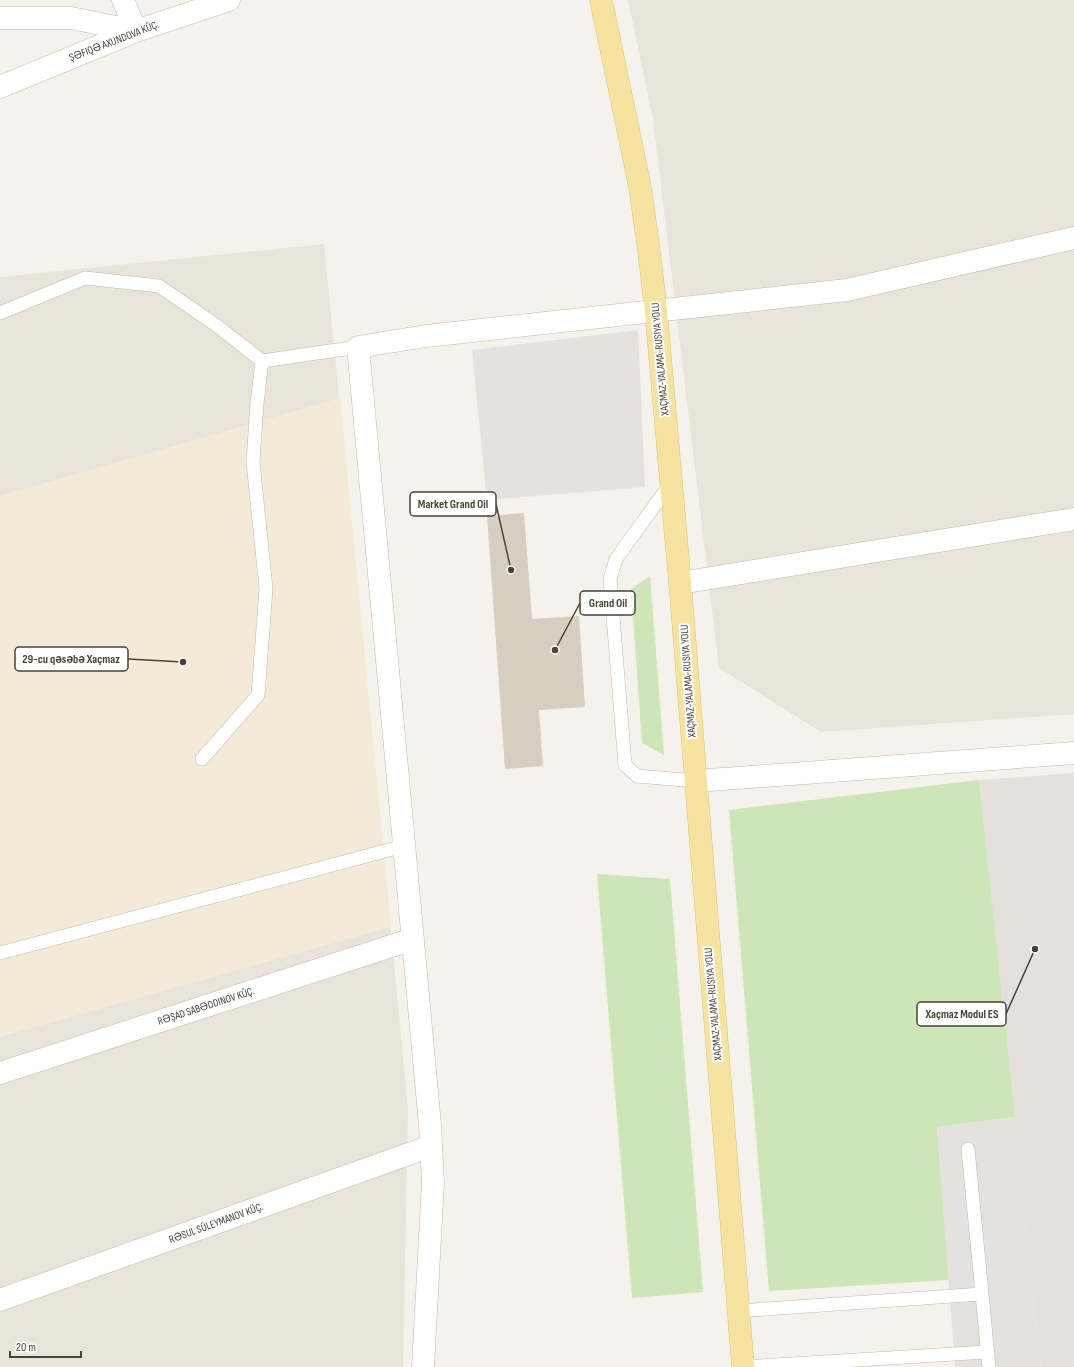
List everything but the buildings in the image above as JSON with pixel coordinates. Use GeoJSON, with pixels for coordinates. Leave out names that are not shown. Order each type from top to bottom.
{"type":"FeatureCollection","features":[{"type":"Feature","properties":{"kind":"main road","name":"XAÇMAZ-YALAMA-RUSIYA YOLU"},"geometry":{"type":"LineString","coordinates":[[601,0],[640,187],[656,311],[680,583],[743,1367]]}},
{"type":"Feature","properties":{"kind":"street"},"geometry":{"type":"LineString","coordinates":[[123,0],[136,31]]}},
{"type":"Feature","properties":{"kind":"street","name":"ŞƏFIQƏ AXUNDOVA KÜÇ."},"geometry":{"type":"LineString","coordinates":[[0,87],[136,31],[229,0]]}},
{"type":"Feature","properties":{"kind":"street"},"geometry":{"type":"LineString","coordinates":[[0,18],[71,18],[136,31]]}},
{"type":"Feature","properties":{"kind":"street"},"geometry":{"type":"LineString","coordinates":[[423,1367],[433,1182],[431,1146],[358,347],[426,336],[847,290],[1074,238]]}},
{"type":"Feature","properties":{"kind":"street"},"geometry":{"type":"LineString","coordinates":[[680,583],[1074,519]]}},
{"type":"Feature","properties":{"kind":"street"},"geometry":{"type":"LineString","coordinates":[[696,781],[1074,753]]}},
{"type":"Feature","properties":{"kind":"street","name":"RƏŞAD SABƏDDINOV KÜÇ."},"geometry":{"type":"LineString","coordinates":[[0,1073],[413,939]]}},
{"type":"Feature","properties":{"kind":"street","name":"RƏSUL SÜLEYMANOV KÜÇ."},"geometry":{"type":"LineString","coordinates":[[0,1300],[431,1146]]}},
{"type":"Feature","properties":{"kind":"lane"},"geometry":{"type":"LineString","coordinates":[[0,313],[85,278],[159,286],[216,326],[262,361],[358,347]]}},
{"type":"Feature","properties":{"kind":"lane"},"geometry":{"type":"LineString","coordinates":[[202,759],[258,695],[266,589],[253,462],[257,403],[262,361]]}},
{"type":"Feature","properties":{"kind":"lane"},"geometry":{"type":"LineString","coordinates":[[671,483],[616,559],[610,579],[623,742],[625,765],[637,776],[696,781]]}},
{"type":"Feature","properties":{"kind":"lane"},"geometry":{"type":"LineString","coordinates":[[0,953],[404,846]]}},
{"type":"Feature","properties":{"kind":"lane"},"geometry":{"type":"LineString","coordinates":[[968,1149],[989,1367]]}},
{"type":"Feature","properties":{"kind":"lane"},"geometry":{"type":"LineString","coordinates":[[738,1311],[982,1294]]}},
{"type":"Feature","properties":{"kind":"lane"},"geometry":{"type":"LineString","coordinates":[[743,1367],[987,1352]]}},
{"type":"Feature","properties":{"kind":"shaded area"},"geometry":{"type":"Polygon","coordinates":[[[628,0],[1074,0],[1074,714],[821,732],[719,668],[653,119],[628,0]]]}},
{"type":"Feature","properties":{"kind":"shaded area"},"geometry":{"type":"Polygon","coordinates":[[[324,244],[408,1108],[403,1367],[0,1367],[0,277],[324,244]]]}},
{"type":"Feature","properties":{"kind":"shaded area"},"geometry":{"type":"Polygon","coordinates":[[[638,330],[645,487],[487,500],[472,350],[638,330]]]}},
{"type":"Feature","properties":{"kind":"shaded area"},"geometry":{"type":"Polygon","coordinates":[[[340,398],[391,927],[0,1037],[0,496],[340,398]]]}},
{"type":"Feature","properties":{"kind":"shaded area"},"geometry":{"type":"Polygon","coordinates":[[[1074,773],[1074,1367],[1041,1367],[979,780],[1074,773]]]}},
{"type":"Feature","properties":{"kind":"shaded area"},"geometry":{"type":"Polygon","coordinates":[[[1015,1117],[1041,1367],[955,1367],[937,1127],[1015,1117]]]}},
{"type":"Feature","properties":{"kind":"green space"},"geometry":{"type":"Polygon","coordinates":[[[650,576],[664,755],[642,743],[631,589],[650,576]]]}},
{"type":"Feature","properties":{"kind":"green space"},"geometry":{"type":"Polygon","coordinates":[[[979,780],[1015,1117],[937,1127],[949,1280],[769,1291],[729,810],[979,780]]]}},
{"type":"Feature","properties":{"kind":"green space"},"geometry":{"type":"Polygon","coordinates":[[[597,874],[670,879],[703,1292],[632,1298],[597,874]]]}},
{"type":"Feature","properties":{"kind":"place","name":"Market Grand Oil"},"geometry":{"type":"Point","coordinates":[511,570]}},
{"type":"Feature","properties":{"kind":"place","name":"Grand Oil"},"geometry":{"type":"Point","coordinates":[555,650]}},
{"type":"Feature","properties":{"kind":"place","name":"29-cu qəsəbə Xaçmaz"},"geometry":{"type":"Point","coordinates":[183,662]}},
{"type":"Feature","properties":{"kind":"place","name":"Xaçmaz Modul ES"},"geometry":{"type":"Point","coordinates":[1035,949]}}]}
